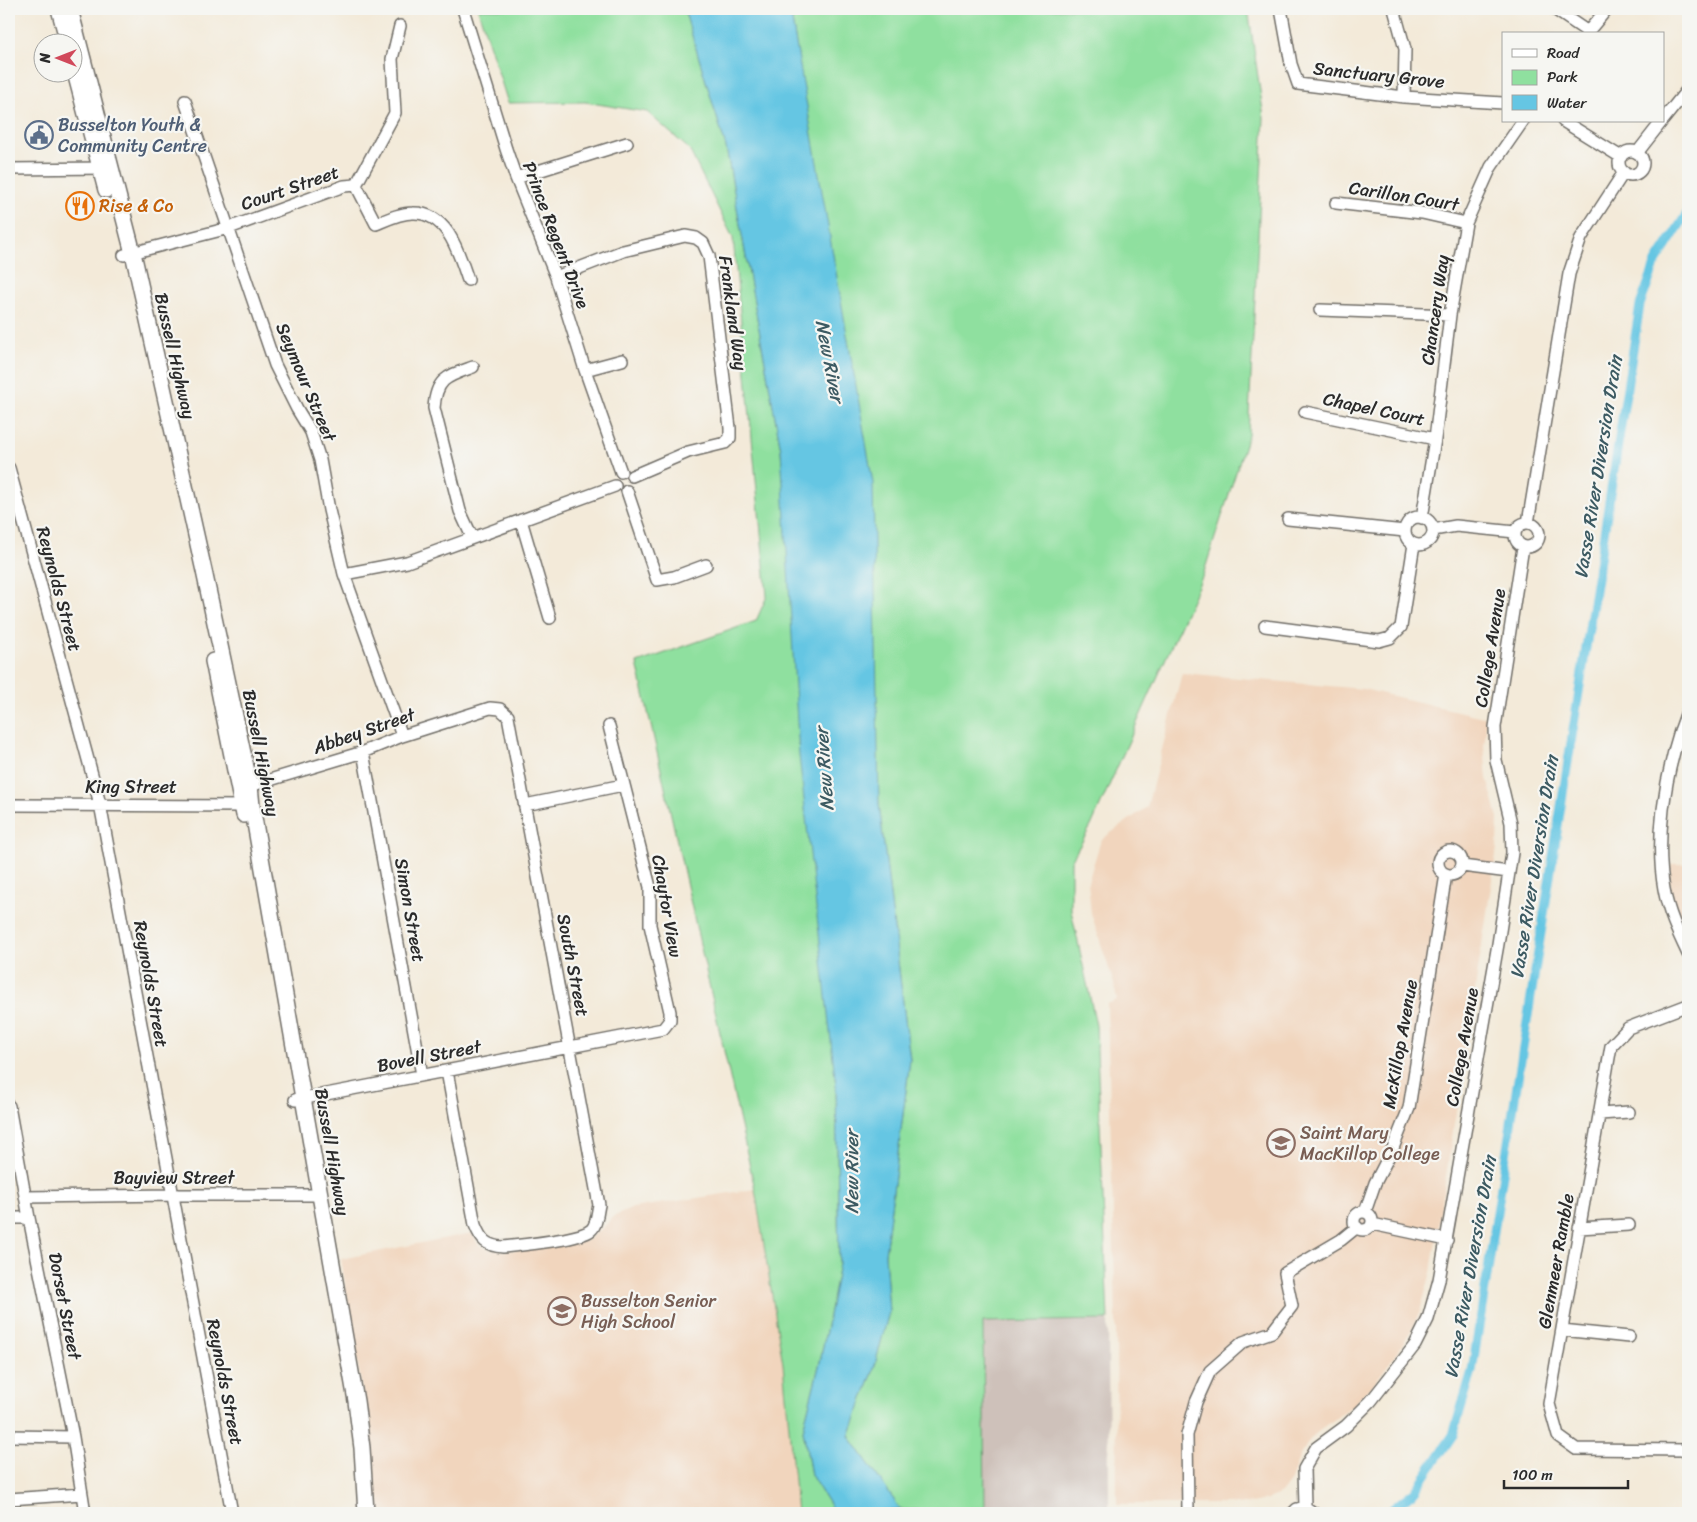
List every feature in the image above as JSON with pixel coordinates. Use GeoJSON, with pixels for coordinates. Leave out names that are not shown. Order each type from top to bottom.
{"type":"FeatureCollection","features":[{"type":"Feature","properties":{"kind":"main road"},"geometry":{"type":"LineString","coordinates":[[59,9],[65,32]]}},
{"type":"Feature","properties":{"kind":"main road","name":"Bussell Highway"},"geometry":{"type":"LineString","coordinates":[[70,9],[105,168]]}},
{"type":"Feature","properties":{"kind":"main road","name":"Bussell Highway"},"geometry":{"type":"LineString","coordinates":[[78,82],[105,168],[128,254],[204,571],[245,788],[316,1196],[356,1401],[362,1448],[366,1513]]}},
{"type":"Feature","properties":{"kind":"main road","name":"Bussell Highway"},"geometry":{"type":"LineString","coordinates":[[316,1196],[352,1436],[356,1513]]}},
{"type":"Feature","properties":{"kind":"street","name":"Prince Regent Drive"},"geometry":{"type":"LineString","coordinates":[[463,9],[516,178],[556,277],[585,370],[627,474]]}},
{"type":"Feature","properties":{"kind":"street","name":"Sanctuary Grove"},"geometry":{"type":"LineString","coordinates":[[1281,9],[1298,84],[1404,97],[1502,103]]}},
{"type":"Feature","properties":{"kind":"street"},"geometry":{"type":"LineString","coordinates":[[1394,9],[1405,49],[1404,97]]}},
{"type":"Feature","properties":{"kind":"street"},"geometry":{"type":"LineString","coordinates":[[1554,9],[1586,32]]}},
{"type":"Feature","properties":{"kind":"street"},"geometry":{"type":"LineString","coordinates":[[1588,32],[1607,9]]}},
{"type":"Feature","properties":{"kind":"street"},"geometry":{"type":"LineString","coordinates":[[356,185],[395,113],[392,58],[400,26]]}},
{"type":"Feature","properties":{"kind":"street"},"geometry":{"type":"LineString","coordinates":[[1664,120],[1688,89]]}},
{"type":"Feature","properties":{"kind":"street","name":"Seymour Street"},"geometry":{"type":"LineString","coordinates":[[186,102],[275,365],[311,432],[320,460],[344,574],[402,736]]}},
{"type":"Feature","properties":{"kind":"street","name":"Chancery Way"},"geometry":{"type":"LineString","coordinates":[[1422,518],[1435,440],[1450,315],[1466,223],[1491,167],[1522,122]]}},
{"type":"Feature","properties":{"kind":"street"},"geometry":{"type":"LineString","coordinates":[[1565,122],[1621,157]]}},
{"type":"Feature","properties":{"kind":"street"},"geometry":{"type":"LineString","coordinates":[[1637,153],[1662,122]]}},
{"type":"Feature","properties":{"kind":"street"},"geometry":{"type":"LineString","coordinates":[[516,178],[627,143]]}},
{"type":"Feature","properties":{"kind":"street"},"geometry":{"type":"LineString","coordinates":[[1627,152],[1637,153],[1642,159],[1641,170],[1631,175],[1624,172],[1619,165],[1621,157],[1627,152]]}},
{"type":"Feature","properties":{"kind":"street"},"geometry":{"type":"LineString","coordinates":[[9,168],[105,168]]}},
{"type":"Feature","properties":{"kind":"street"},"geometry":{"type":"LineString","coordinates":[[1528,523],[1569,274],[1580,238],[1624,172]]}},
{"type":"Feature","properties":{"kind":"street","name":"Court Street"},"geometry":{"type":"LineString","coordinates":[[128,254],[229,228],[344,186],[356,185],[376,224],[399,215],[412,213],[423,214],[446,229],[455,244],[468,280]]}},
{"type":"Feature","properties":{"kind":"street","name":"Carillon Court"},"geometry":{"type":"LineString","coordinates":[[1336,203],[1422,213],[1466,223]]}},
{"type":"Feature","properties":{"kind":"street","name":"Frankland Way"},"geometry":{"type":"LineString","coordinates":[[556,277],[623,251],[685,236],[696,238],[702,243],[709,256],[730,438],[725,443],[688,452],[627,474]]}},
{"type":"Feature","properties":{"kind":"street"},"geometry":{"type":"LineString","coordinates":[[1320,310],[1450,315]]}},
{"type":"Feature","properties":{"kind":"street"},"geometry":{"type":"LineString","coordinates":[[585,370],[622,360]]}},
{"type":"Feature","properties":{"kind":"street"},"geometry":{"type":"LineString","coordinates":[[472,537],[460,511],[434,408],[435,394],[447,376],[474,367]]}},
{"type":"Feature","properties":{"kind":"street","name":"Chapel Court"},"geometry":{"type":"LineString","coordinates":[[1305,412],[1435,440]]}},
{"type":"Feature","properties":{"kind":"street","name":"Reynolds Street"},"geometry":{"type":"LineString","coordinates":[[9,468],[100,804],[232,1513]]}},
{"type":"Feature","properties":{"kind":"street"},"geometry":{"type":"LineString","coordinates":[[627,474],[634,483],[633,487],[627,492],[621,492],[615,486],[616,476],[627,474]]}},
{"type":"Feature","properties":{"kind":"street"},"geometry":{"type":"LineString","coordinates":[[344,574],[407,562],[615,486]]}},
{"type":"Feature","properties":{"kind":"street"},"geometry":{"type":"LineString","coordinates":[[627,492],[657,580],[674,578],[706,565]]}},
{"type":"Feature","properties":{"kind":"street"},"geometry":{"type":"LineString","coordinates":[[1422,518],[1431,524],[1433,530],[1432,537],[1420,545],[1414,544],[1408,539],[1406,531],[1408,523],[1422,518]]}},
{"type":"Feature","properties":{"kind":"street"},"geometry":{"type":"LineString","coordinates":[[1288,519],[1406,531]]}},
{"type":"Feature","properties":{"kind":"street"},"geometry":{"type":"LineString","coordinates":[[521,520],[550,618]]}},
{"type":"Feature","properties":{"kind":"street"},"geometry":{"type":"LineString","coordinates":[[1528,523],[1537,528],[1539,537],[1534,545],[1523,547],[1516,542],[1515,532],[1521,524],[1528,523]]}},
{"type":"Feature","properties":{"kind":"street"},"geometry":{"type":"LineString","coordinates":[[1433,530],[1456,526],[1515,532]]}},
{"type":"Feature","properties":{"kind":"street"},"geometry":{"type":"LineString","coordinates":[[1265,626],[1379,641],[1390,638],[1401,627],[1414,544]]}},
{"type":"Feature","properties":{"kind":"street","name":"College Avenue"},"geometry":{"type":"LineString","coordinates":[[1309,1510],[1304,1469],[1316,1448],[1346,1426],[1371,1401],[1416,1345],[1428,1319],[1439,1280],[1512,853],[1511,830],[1496,760],[1495,728],[1523,547]]}},
{"type":"Feature","properties":{"kind":"street","name":"Abbey Street"},"geometry":{"type":"LineString","coordinates":[[245,788],[363,752],[402,736],[490,708],[500,709]]}},
{"type":"Feature","properties":{"kind":"street","name":"South Street"},"geometry":{"type":"LineString","coordinates":[[447,1071],[474,1225],[481,1239],[492,1246],[503,1247],[579,1236],[591,1230],[596,1221],[599,1205],[508,716],[500,709]]}},
{"type":"Feature","properties":{"kind":"street"},"geometry":{"type":"LineString","coordinates":[[1688,710],[1675,748],[1667,785],[1662,825],[1664,889],[1670,912],[1688,954]]}},
{"type":"Feature","properties":{"kind":"street","name":"Chaytor View"},"geometry":{"type":"LineString","coordinates":[[570,1045],[663,1028],[670,1020],[670,1012],[650,925],[650,887],[609,726]]}},
{"type":"Feature","properties":{"kind":"street","name":"Simon Street"},"geometry":{"type":"LineString","coordinates":[[363,752],[422,1075]]}},
{"type":"Feature","properties":{"kind":"street"},"geometry":{"type":"LineString","coordinates":[[525,805],[623,785]]}},
{"type":"Feature","properties":{"kind":"street","name":"King Street"},"geometry":{"type":"LineString","coordinates":[[9,805],[247,805]]}},
{"type":"Feature","properties":{"kind":"street"},"geometry":{"type":"LineString","coordinates":[[1446,851],[1454,851],[1459,854],[1462,866],[1454,874],[1446,874],[1439,868],[1438,862],[1441,855],[1446,851]]}},
{"type":"Feature","properties":{"kind":"street"},"geometry":{"type":"LineString","coordinates":[[1462,866],[1509,872]]}},
{"type":"Feature","properties":{"kind":"street","name":"McKillop Avenue"},"geometry":{"type":"LineString","coordinates":[[1365,1212],[1375,1183],[1399,1134],[1409,1108],[1446,874]]}},
{"type":"Feature","properties":{"kind":"street","name":"Glenmeer Ramble"},"geometry":{"type":"LineString","coordinates":[[1688,1004],[1628,1028],[1611,1046],[1548,1404],[1558,1436],[1576,1449],[1688,1450]]}},
{"type":"Feature","properties":{"kind":"street","name":"Bovell Street"},"geometry":{"type":"LineString","coordinates":[[299,1099],[570,1045]]}},
{"type":"Feature","properties":{"kind":"street","name":"Dorset Street"},"geometry":{"type":"LineString","coordinates":[[9,1106],[29,1218],[73,1437],[85,1513]]}},
{"type":"Feature","properties":{"kind":"street"},"geometry":{"type":"LineString","coordinates":[[1600,1114],[1629,1112]]}},
{"type":"Feature","properties":{"kind":"street","name":"Bayview Street"},"geometry":{"type":"LineString","coordinates":[[26,1197],[316,1196]]}},
{"type":"Feature","properties":{"kind":"street"},"geometry":{"type":"LineString","coordinates":[[1372,1224],[1370,1215],[1365,1212],[1356,1215],[1354,1221],[1357,1227],[1365,1229],[1372,1224],[1447,1240]]}},
{"type":"Feature","properties":{"kind":"street"},"geometry":{"type":"LineString","coordinates":[[9,1218],[29,1218]]}},
{"type":"Feature","properties":{"kind":"street"},"geometry":{"type":"LineString","coordinates":[[1579,1228],[1629,1225]]}},
{"type":"Feature","properties":{"kind":"street"},"geometry":{"type":"LineString","coordinates":[[1188,1513],[1187,1435],[1196,1402],[1210,1370],[1243,1342],[1272,1332],[1292,1306],[1286,1273],[1341,1240],[1357,1227]]}},
{"type":"Feature","properties":{"kind":"street"},"geometry":{"type":"LineString","coordinates":[[1562,1330],[1629,1336]]}},
{"type":"Feature","properties":{"kind":"street"},"geometry":{"type":"LineString","coordinates":[[9,1436],[73,1437]]}},
{"type":"Feature","properties":{"kind":"street"},"geometry":{"type":"LineString","coordinates":[[9,1498],[82,1494]]}},
{"type":"Feature","properties":{"kind":"street"},"geometry":{"type":"LineString","coordinates":[[1293,1513],[1297,1509],[1309,1510]]}},
{"type":"Feature","properties":{"kind":"shaded area","name":"Saint Mary MacKillop College"},"geometry":{"type":"Polygon","coordinates":[[[1182,673],[1363,689],[1487,718],[1484,746],[1487,778],[1498,818],[1497,848],[1431,1272],[1420,1311],[1411,1331],[1375,1382],[1353,1405],[1314,1435],[1305,1446],[1291,1480],[1281,1493],[1267,1500],[1246,1504],[1117,1504],[1116,1320],[1107,1004],[1117,1000],[1114,984],[1091,913],[1088,882],[1101,840],[1147,807],[1182,673]]]}},
{"type":"Feature","properties":{"kind":"shaded area"},"geometry":{"type":"Polygon","coordinates":[[[1667,864],[1688,864],[1688,943],[1672,900],[1667,864]]]}},
{"type":"Feature","properties":{"kind":"shaded area","name":"Busselton Senior High School"},"geometry":{"type":"Polygon","coordinates":[[[755,1189],[783,1364],[797,1513],[380,1513],[375,1506],[370,1433],[341,1259],[472,1233],[478,1244],[488,1249],[507,1251],[586,1241],[613,1217],[633,1208],[755,1189]]]}},
{"type":"Feature","properties":{"kind":"shaded area"},"geometry":{"type":"Polygon","coordinates":[[[1108,1320],[1109,1509],[985,1510],[983,1322],[1108,1320]]]}},
{"type":"Feature","properties":{"kind":"green space"},"geometry":{"type":"Polygon","coordinates":[[[478,9],[684,9],[726,147],[781,450],[836,1086],[839,1264],[820,1362],[803,1430],[811,1475],[834,1512],[797,1513],[783,1364],[755,1189],[637,663],[756,621],[767,596],[733,238],[689,149],[647,112],[585,102],[508,103],[478,9]]]}},
{"type":"Feature","properties":{"kind":"green space"},"geometry":{"type":"Polygon","coordinates":[[[790,9],[1246,9],[1249,15],[1264,118],[1248,435],[1203,575],[1091,826],[1071,861],[1071,910],[1096,1025],[1108,1320],[983,1322],[985,1510],[901,1510],[849,1436],[873,1372],[889,1312],[885,1254],[910,1060],[879,805],[821,193],[790,9]]]}},
{"type":"Feature","properties":{"kind":"water","name":"New River"},"geometry":{"type":"Polygon","coordinates":[[[684,9],[790,9],[873,483],[879,804],[910,1060],[885,1254],[889,1312],[873,1372],[849,1436],[901,1510],[834,1512],[811,1475],[803,1430],[820,1362],[839,1264],[836,1086],[799,755],[781,450],[726,147],[684,9]]]}},
{"type":"Feature","properties":{"kind":"waterway","name":"Vasse River Diversion Drain"},"geometry":{"type":"LineString","coordinates":[[1387,1513],[1415,1491],[1453,1435],[1472,1371],[1640,305],[1656,262],[1688,212]]}},
{"type":"Feature","properties":{"kind":"place","name":"Busselton Youth & Community Centre"},"geometry":{"type":"Point","coordinates":[39,135]}},
{"type":"Feature","properties":{"kind":"place","name":"Rise & Co"},"geometry":{"type":"Point","coordinates":[80,206]}},
{"type":"Feature","properties":{"kind":"place","name":"Saint Mary MacKillop College"},"geometry":{"type":"Point","coordinates":[1281,1143]}},
{"type":"Feature","properties":{"kind":"place","name":"Busselton Senior High School"},"geometry":{"type":"Point","coordinates":[562,1311]}}]}
